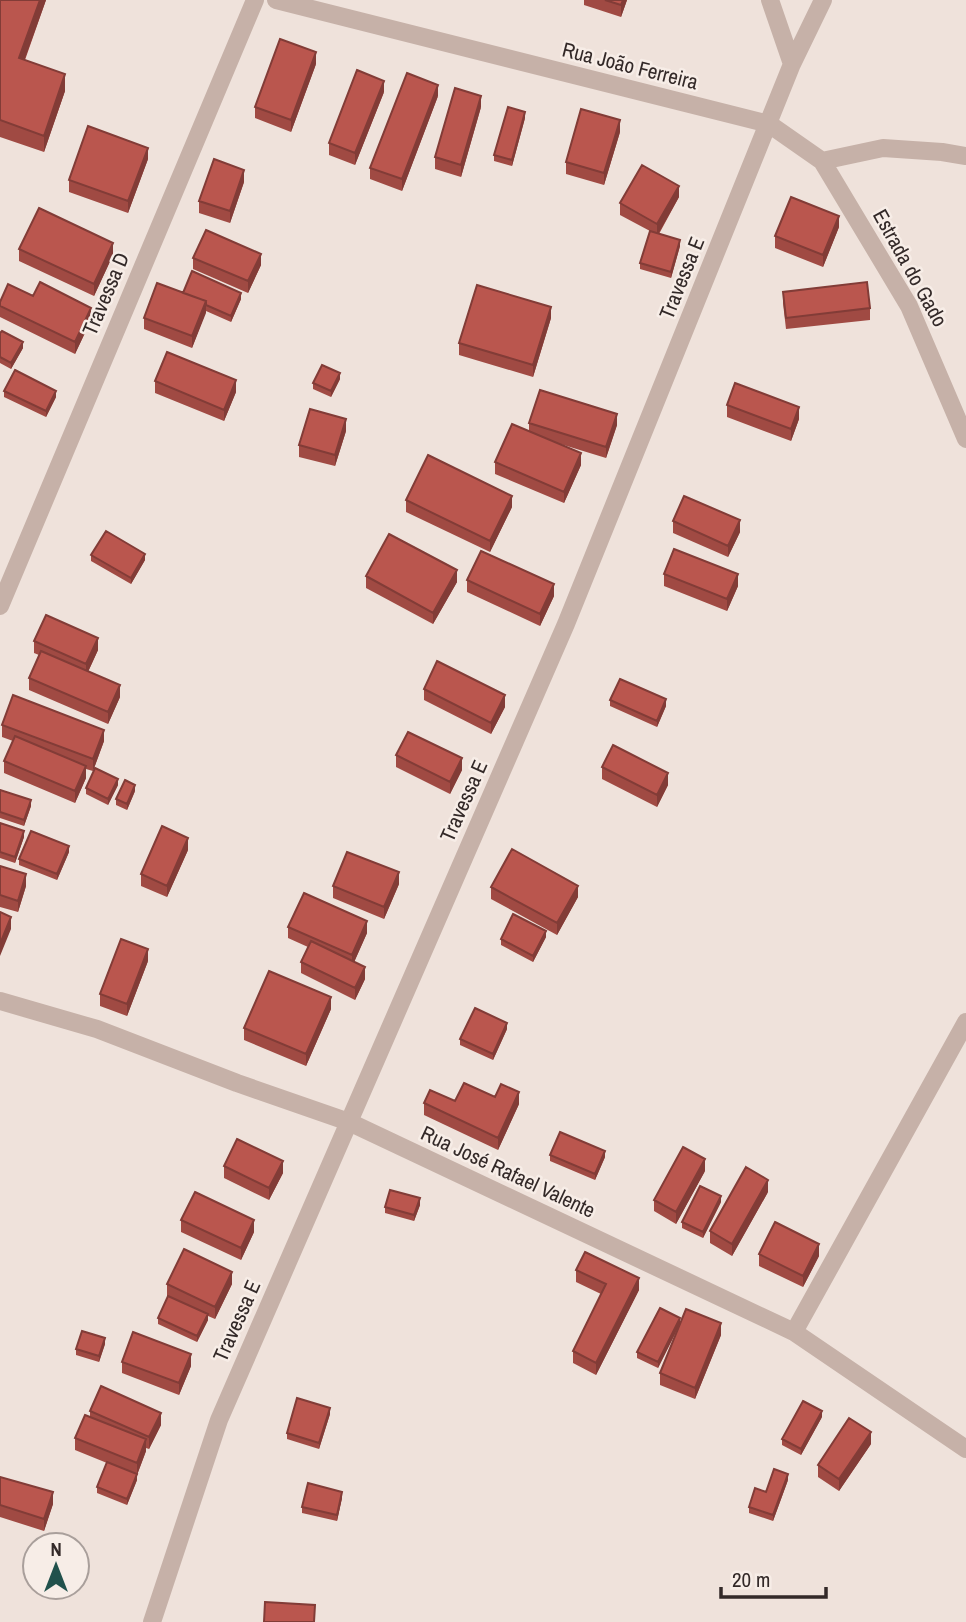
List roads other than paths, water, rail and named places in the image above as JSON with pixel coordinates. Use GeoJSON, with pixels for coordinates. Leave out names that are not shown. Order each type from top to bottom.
{"type":"FeatureCollection","features":[{"type":"Feature","properties":{"kind":"street","name":"Travessa D"},"geometry":{"type":"LineString","coordinates":[[0,606],[254,0]]}},
{"type":"Feature","properties":{"kind":"street","name":"Rua João Ferreira"},"geometry":{"type":"LineString","coordinates":[[276,0],[769,124],[822,161]]}},
{"type":"Feature","properties":{"kind":"street"},"geometry":{"type":"LineString","coordinates":[[770,0],[792,64]]}},
{"type":"Feature","properties":{"kind":"street","name":"Travessa E"},"geometry":{"type":"LineString","coordinates":[[152,1622],[219,1420],[566,624],[792,64],[823,0]]}},
{"type":"Feature","properties":{"kind":"street"},"geometry":{"type":"LineString","coordinates":[[822,161],[883,148],[966,156]]}},
{"type":"Feature","properties":{"kind":"street","name":"Estrada do Gado"},"geometry":{"type":"LineString","coordinates":[[822,161],[909,306],[966,439]]}},
{"type":"Feature","properties":{"kind":"street","name":"Rua José Rafael Valente"},"geometry":{"type":"LineString","coordinates":[[0,1001],[97,1029],[237,1083],[349,1122],[794,1332],[966,1449]]}},
{"type":"Feature","properties":{"kind":"street"},"geometry":{"type":"LineString","coordinates":[[794,1332],[966,1022]]}}]}
